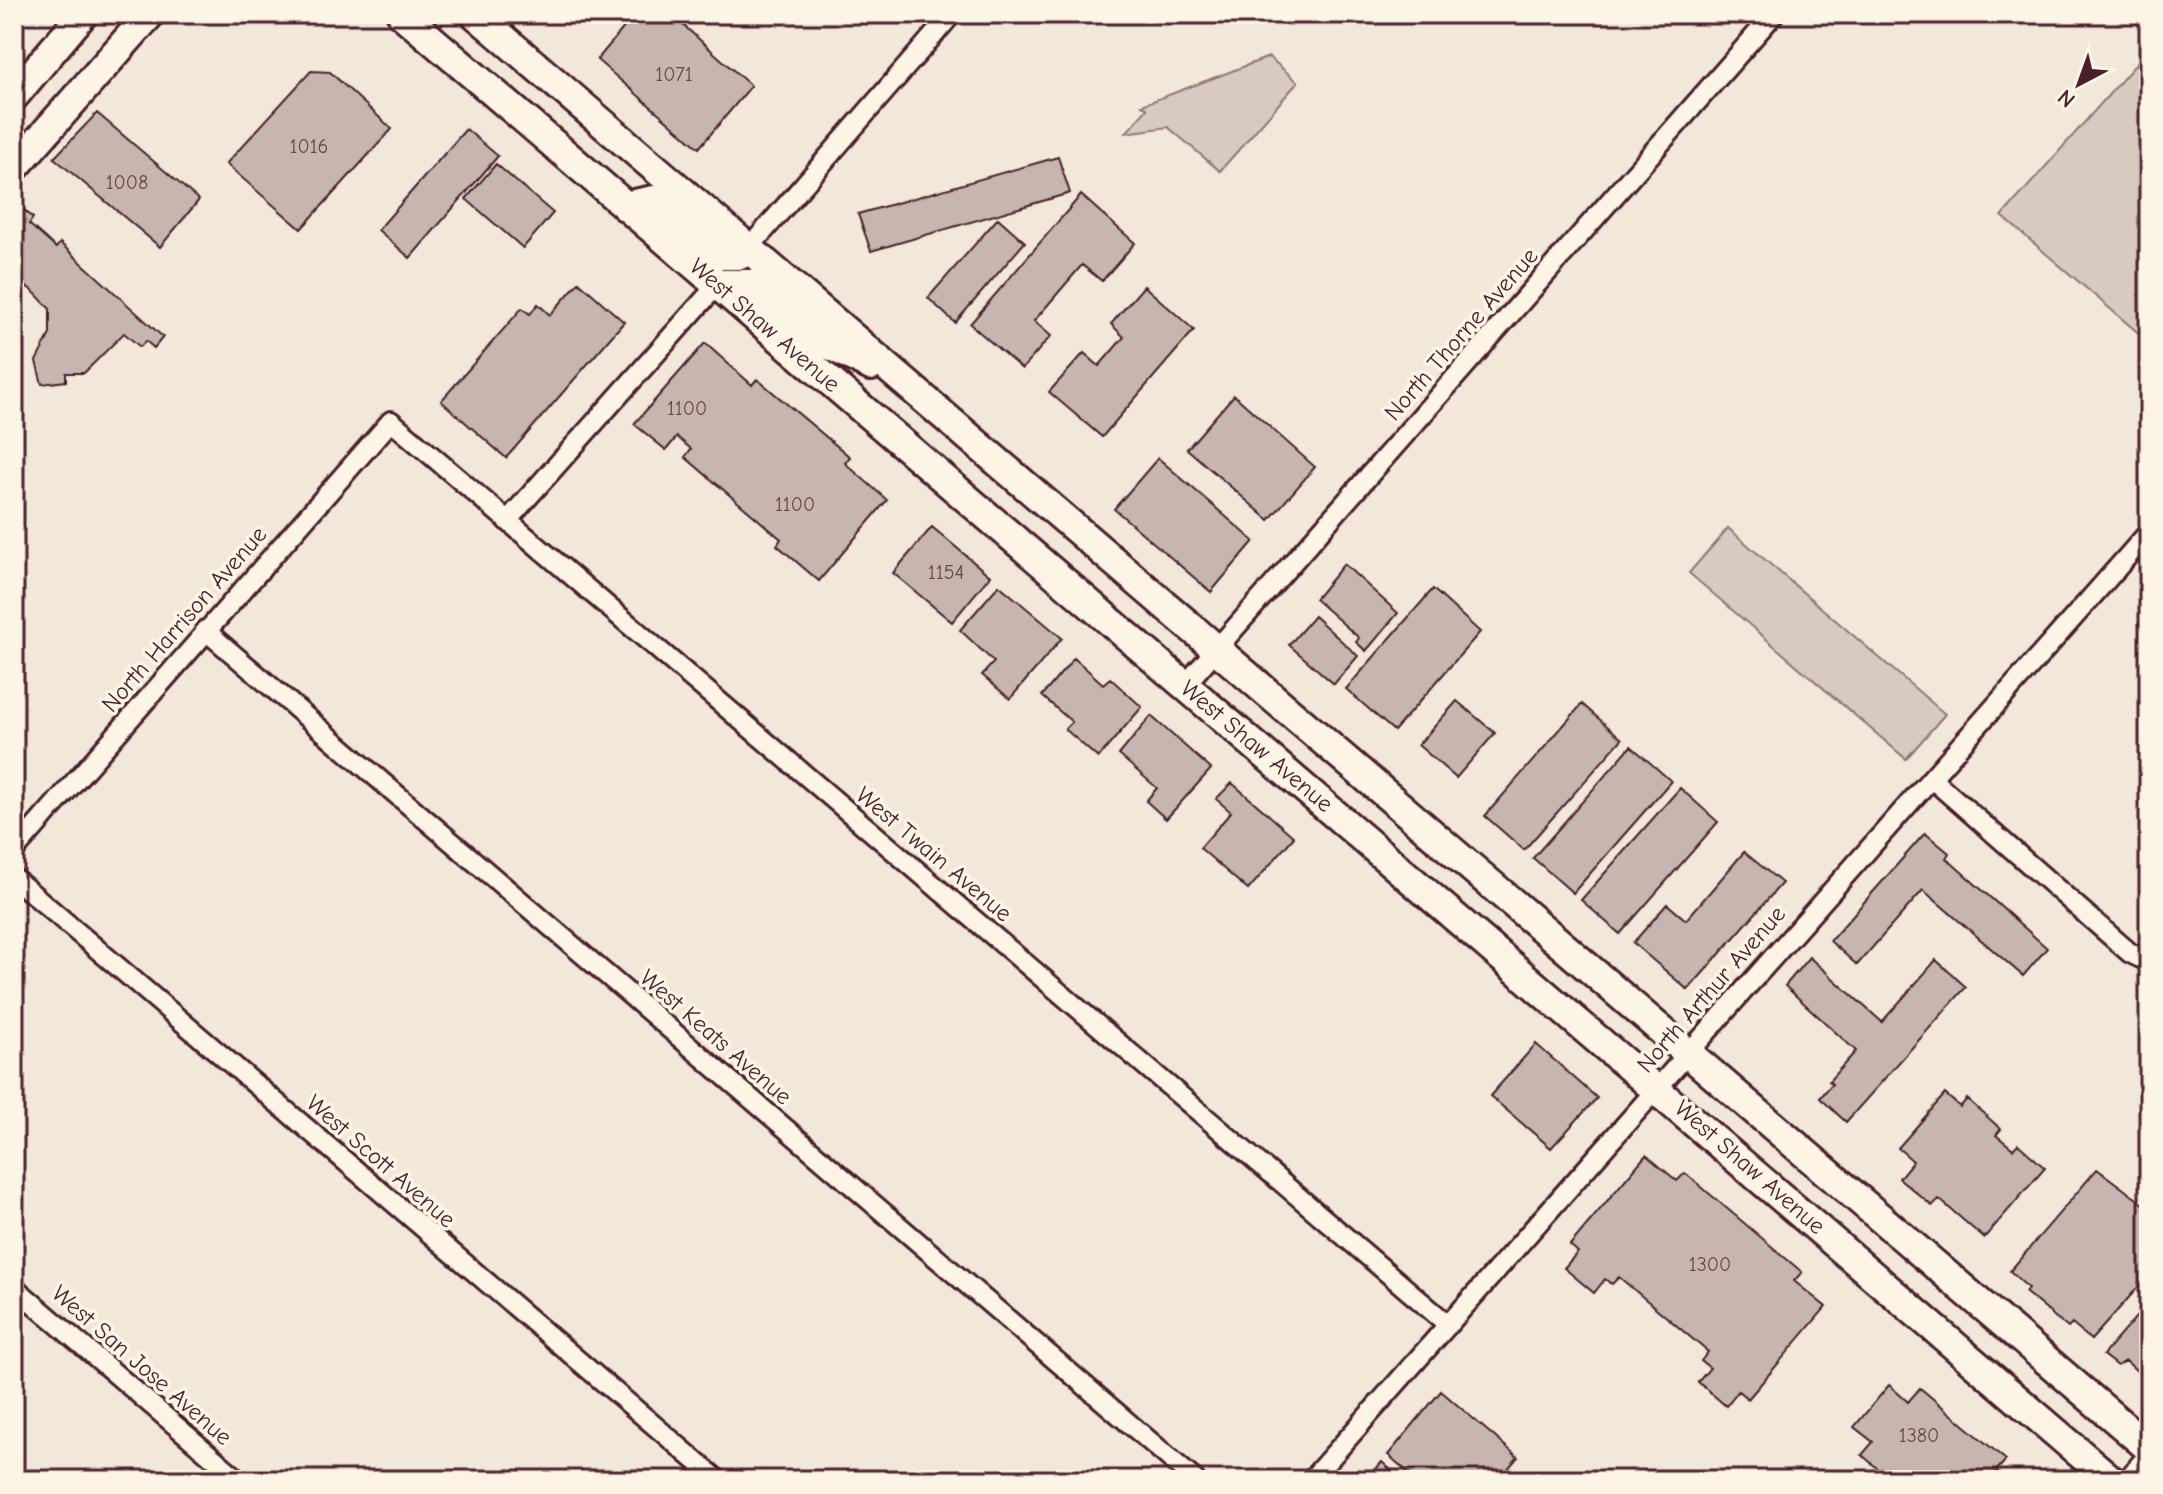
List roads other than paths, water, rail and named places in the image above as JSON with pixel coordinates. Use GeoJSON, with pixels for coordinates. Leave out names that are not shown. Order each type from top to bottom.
{"type":"FeatureCollection","features":[{"type":"Feature","properties":{"kind":"main road"},"geometry":{"type":"LineString","coordinates":[[14,96],[83,14]]}},
{"type":"Feature","properties":{"kind":"main road"},"geometry":{"type":"LineString","coordinates":[[14,168],[150,14]]}},
{"type":"Feature","properties":{"kind":"main road","name":"West Shaw Avenue"},"geometry":{"type":"LineString","coordinates":[[402,14],[2111,1480]]}},
{"type":"Feature","properties":{"kind":"main road","name":"West Shaw Avenue"},"geometry":{"type":"LineString","coordinates":[[475,14],[2149,1448]]}},
{"type":"Feature","properties":{"kind":"main road"},"geometry":{"type":"LineString","coordinates":[[625,206],[654,200],[718,255],[740,255],[749,248]]}},
{"type":"Feature","properties":{"kind":"main road"},"geometry":{"type":"LineString","coordinates":[[718,284],[752,284],[820,340],[905,381]]}},
{"type":"Feature","properties":{"kind":"street"},"geometry":{"type":"LineString","coordinates":[[749,248],[952,14]]}},
{"type":"Feature","properties":{"kind":"street","name":"North Thorne Avenue"},"geometry":{"type":"LineString","coordinates":[[1185,685],[1774,14]]}},
{"type":"Feature","properties":{"kind":"street"},"geometry":{"type":"LineString","coordinates":[[507,521],[718,284]]}},
{"type":"Feature","properties":{"kind":"street","name":"West Twain Avenue"},"geometry":{"type":"LineString","coordinates":[[391,421],[1446,1323]]}},
{"type":"Feature","properties":{"kind":"street","name":"North Harrison Avenue"},"geometry":{"type":"LineString","coordinates":[[14,851],[391,421]]}},
{"type":"Feature","properties":{"kind":"street","name":"North Arthur Avenue"},"geometry":{"type":"LineString","coordinates":[[1311,1480],[1446,1323],[2149,532]]}},
{"type":"Feature","properties":{"kind":"street","name":"West Keats Avenue"},"geometry":{"type":"LineString","coordinates":[[205,630],[1195,1480]]}},
{"type":"Feature","properties":{"kind":"street"},"geometry":{"type":"LineString","coordinates":[[1932,779],[2130,953],[2149,962]]}},
{"type":"Feature","properties":{"kind":"street","name":"West Scott Avenue"},"geometry":{"type":"LineString","coordinates":[[14,878],[718,1480]]}},
{"type":"Feature","properties":{"kind":"street","name":"West San Jose Avenue"},"geometry":{"type":"LineString","coordinates":[[14,1287],[239,1480]]}},
{"type":"Feature","properties":{"kind":"street"},"geometry":{"type":"LineString","coordinates":[[2132,1480],[2149,1460]]}}]}
